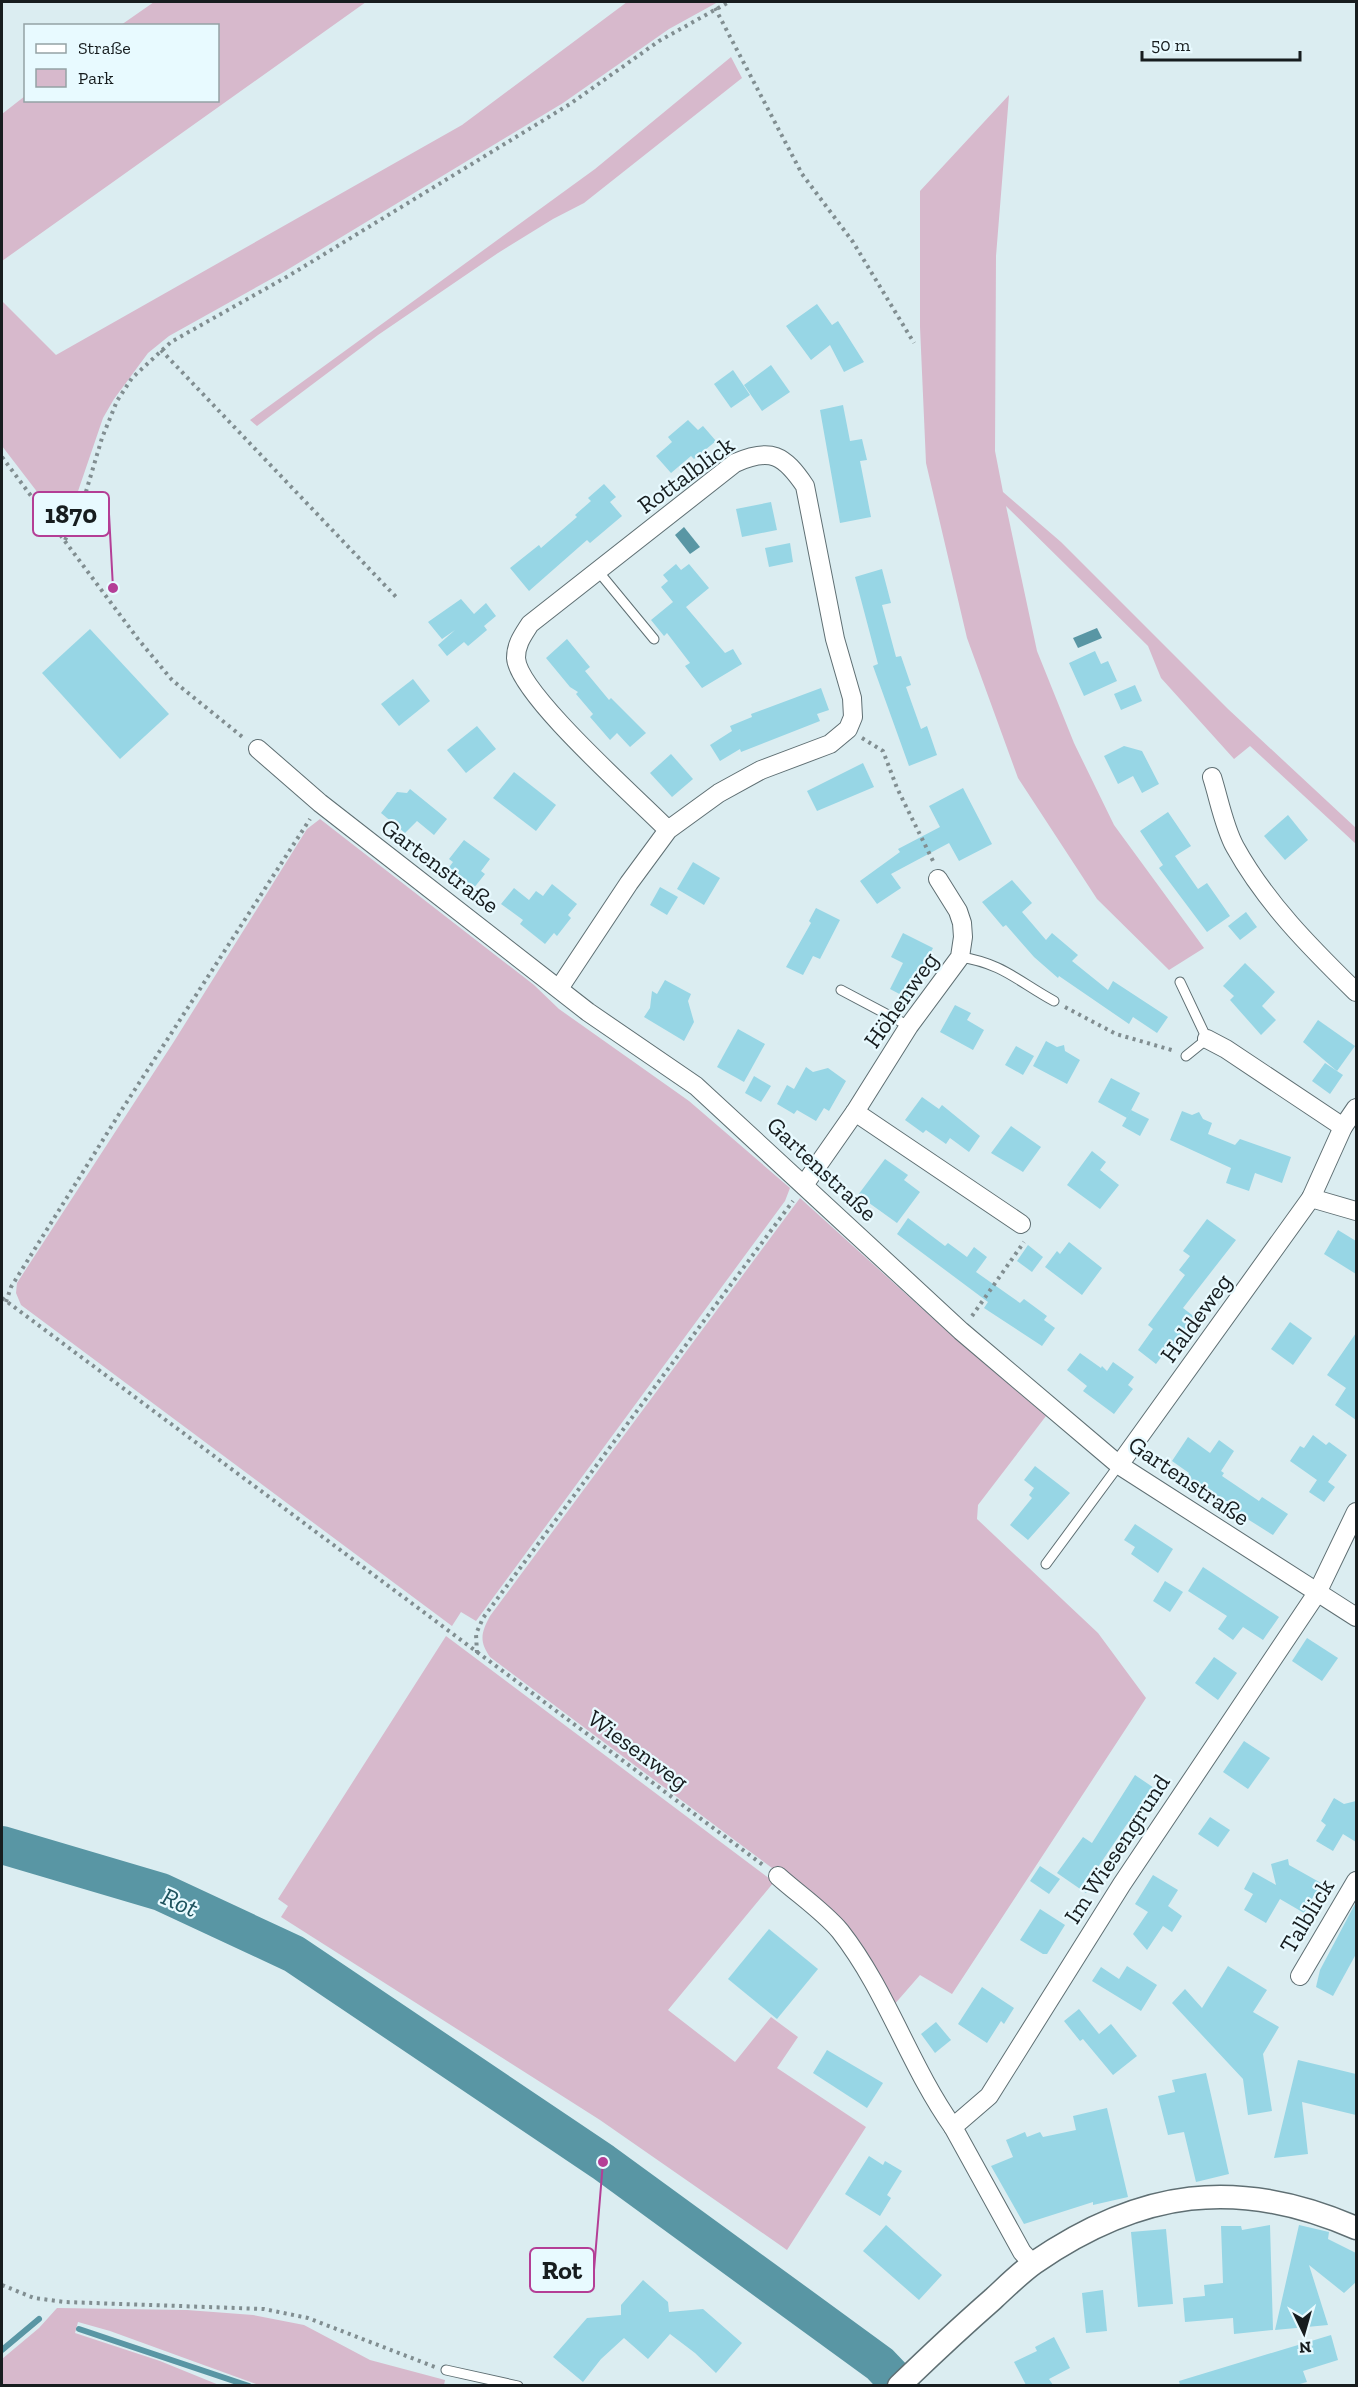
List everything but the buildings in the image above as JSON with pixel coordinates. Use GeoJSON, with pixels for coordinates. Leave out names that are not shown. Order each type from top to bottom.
{"type":"FeatureCollection","features":[{"type":"Feature","properties":{"kind":"street","name":"Rottalblick"},"geometry":{"type":"LineString","coordinates":[[668,830],[574,740],[524,678],[516,660],[518,644],[530,624],[735,463],[756,454],[778,456],[791,465],[805,486],[835,639],[852,698],[853,717],[848,729]]}},
{"type":"Feature","properties":{"kind":"street"},"geometry":{"type":"LineString","coordinates":[[560,987],[628,883],[668,830],[719,793],[761,771],[830,744],[848,729]]}},
{"type":"Feature","properties":{"kind":"street","name":"Gartenstraße"},"geometry":{"type":"LineString","coordinates":[[258,749],[320,803],[560,987],[588,1012],[696,1086],[961,1331],[1119,1465],[1356,1617]]}},
{"type":"Feature","properties":{"kind":"street"},"geometry":{"type":"LineString","coordinates":[[1212,777],[1234,845],[1267,896],[1309,946],[1356,992]]}},
{"type":"Feature","properties":{"kind":"street","name":"Höhenweg"},"geometry":{"type":"LineString","coordinates":[[804,1185],[855,1112],[909,1026],[960,957],[963,937],[962,923],[958,911],[938,879]]}},
{"type":"Feature","properties":{"kind":"street"},"geometry":{"type":"LineString","coordinates":[[1208,1039],[1343,1127]]}},
{"type":"Feature","properties":{"kind":"street","name":"Haldeweg"},"geometry":{"type":"LineString","coordinates":[[1119,1465],[1311,1198],[1343,1127],[1356,1108]]}},
{"type":"Feature","properties":{"kind":"street"},"geometry":{"type":"LineString","coordinates":[[855,1112],[1022,1224]]}},
{"type":"Feature","properties":{"kind":"street"},"geometry":{"type":"LineString","coordinates":[[1311,1198],[1356,1211]]}},
{"type":"Feature","properties":{"kind":"street","name":"Im Wiesengrund"},"geometry":{"type":"LineString","coordinates":[[953,2127],[989,2096],[1122,1884],[1317,1593],[1356,1512]]}},
{"type":"Feature","properties":{"kind":"street"},"geometry":{"type":"LineString","coordinates":[[778,1876],[838,1929],[858,1956],[931,2095],[953,2127],[1022,2252],[1033,2264]]}},
{"type":"Feature","properties":{"kind":"street","name":"Talblick"},"geometry":{"type":"LineString","coordinates":[[1299,1976],[1356,1881]]}},
{"type":"Feature","properties":{"kind":"street"},"geometry":{"type":"LineString","coordinates":[[899,2385],[1033,2264],[1089,2229],[1127,2212],[1168,2200],[1192,2197],[1246,2197],[1279,2201],[1317,2211],[1356,2228]]}},
{"type":"Feature","properties":{"kind":"lane"},"geometry":{"type":"LineString","coordinates":[[598,571],[654,639]]}},
{"type":"Feature","properties":{"kind":"lane"},"geometry":{"type":"LineString","coordinates":[[960,957],[983,960],[1005,969],[1054,1001]]}},
{"type":"Feature","properties":{"kind":"lane"},"geometry":{"type":"LineString","coordinates":[[1180,982],[1208,1039],[1186,1056]]}},
{"type":"Feature","properties":{"kind":"lane"},"geometry":{"type":"LineString","coordinates":[[841,990],[909,1026]]}},
{"type":"Feature","properties":{"kind":"lane"},"geometry":{"type":"LineString","coordinates":[[1046,1564],[1119,1465]]}},
{"type":"Feature","properties":{"kind":"lane"},"geometry":{"type":"LineString","coordinates":[[446,2370],[518,2385]]}},
{"type":"Feature","properties":{"kind":"path"},"geometry":{"type":"LineString","coordinates":[[65,540],[81,505],[102,438],[117,401],[132,378],[161,350],[192,328],[290,276],[560,110],[659,41],[729,2]]}},
{"type":"Feature","properties":{"kind":"path"},"geometry":{"type":"LineString","coordinates":[[715,8],[802,174],[853,242],[914,343]]}},
{"type":"Feature","properties":{"kind":"path"},"geometry":{"type":"LineString","coordinates":[[161,350],[397,598]]}},
{"type":"Feature","properties":{"kind":"path"},"geometry":{"type":"LineString","coordinates":[[2,457],[138,639],[172,680],[258,749]]}},
{"type":"Feature","properties":{"kind":"path"},"geometry":{"type":"LineString","coordinates":[[848,729],[883,751],[897,788],[937,868],[938,879]]}},
{"type":"Feature","properties":{"kind":"path"},"geometry":{"type":"LineString","coordinates":[[6,1302],[11,1287],[121,1111],[320,803]]}},
{"type":"Feature","properties":{"kind":"path"},"geometry":{"type":"LineString","coordinates":[[1054,1001],[1116,1034],[1186,1056]]}},
{"type":"Feature","properties":{"kind":"path"},"geometry":{"type":"LineString","coordinates":[[477,1654],[476,1634],[483,1618],[804,1185]]}},
{"type":"Feature","properties":{"kind":"path"},"geometry":{"type":"LineString","coordinates":[[961,1331],[1025,1244],[1022,1224]]}},
{"type":"Feature","properties":{"kind":"path","name":"Wiesenweg"},"geometry":{"type":"LineString","coordinates":[[2,1298],[778,1876]]}},
{"type":"Feature","properties":{"kind":"path"},"geometry":{"type":"LineString","coordinates":[[2,2285],[34,2298],[65,2302],[264,2309],[308,2318],[446,2370]]}},
{"type":"Feature","properties":{"kind":"green space"},"geometry":{"type":"Polygon","coordinates":[[[154,2],[366,2],[2,261],[2,114],[24,97],[24,102],[219,102],[219,24],[122,24],[154,2]]]}},
{"type":"Feature","properties":{"kind":"green space"},"geometry":{"type":"Polygon","coordinates":[[[627,2],[718,2],[669,29],[563,103],[282,273],[169,336],[148,353],[103,418],[75,500],[60,509],[48,506],[2,446],[2,301],[56,355],[462,125],[627,2]]]}},
{"type":"Feature","properties":{"kind":"green space"},"geometry":{"type":"Polygon","coordinates":[[[731,57],[742,78],[584,203],[498,253],[378,335],[257,426],[250,420],[595,169],[731,57]]]}},
{"type":"Feature","properties":{"kind":"green space"},"geometry":{"type":"Polygon","coordinates":[[[1009,95],[996,256],[995,451],[1003,492],[1061,542],[1228,709],[1356,828],[1356,844],[1250,746],[1234,759],[1161,678],[1148,646],[1006,506],[1037,651],[1074,743],[1114,825],[1204,948],[1169,970],[1097,899],[1018,778],[967,638],[926,463],[920,327],[920,191],[1009,95]]]}},
{"type":"Feature","properties":{"kind":"green space"},"geometry":{"type":"Polygon","coordinates":[[[320,819],[534,985],[559,1009],[689,1101],[790,1188],[785,1201],[476,1621],[461,1612],[452,1626],[21,1305],[16,1293],[17,1283],[173,1043],[307,829],[320,819]]]}},
{"type":"Feature","properties":{"kind":"green space"},"geometry":{"type":"Polygon","coordinates":[[[800,1198],[949,1333],[1046,1416],[978,1505],[977,1519],[1098,1633],[1146,1698],[952,1994],[920,1975],[893,2006],[784,1877],[490,1657],[482,1637],[490,1616],[800,1198]]]}},
{"type":"Feature","properties":{"kind":"green space"},"geometry":{"type":"Polygon","coordinates":[[[446,1636],[774,1882],[668,2010],[735,2062],[771,2017],[798,2037],[777,2068],[866,2127],[787,2250],[600,2120],[281,1917],[288,1906],[278,1899],[446,1636]]]}},
{"type":"Feature","properties":{"kind":"green space"},"geometry":{"type":"Polygon","coordinates":[[[57,2308],[187,2310],[253,2315],[304,2325],[370,2360],[445,2380],[444,2385],[259,2385],[110,2331],[78,2322],[75,2333],[160,2361],[219,2385],[2,2385],[2,2359],[39,2328],[57,2308]]]}},
{"type":"Feature","properties":{"kind":"water"},"geometry":{"type":"Polygon","coordinates":[[[684,527],[700,547],[690,554],[675,535],[684,527]]]}},
{"type":"Feature","properties":{"kind":"water"},"geometry":{"type":"Polygon","coordinates":[[[1097,628],[1102,638],[1078,648],[1073,638],[1097,628]]]}},
{"type":"Feature","properties":{"kind":"waterway","name":"Rot"},"geometry":{"type":"LineString","coordinates":[[2,1845],[161,1892],[294,1954],[603,2162],[880,2364],[901,2386]]}},
{"type":"Feature","properties":{"kind":"waterway"},"geometry":{"type":"LineString","coordinates":[[2,2350],[39,2319]]}},
{"type":"Feature","properties":{"kind":"waterway"},"geometry":{"type":"LineString","coordinates":[[79,2329],[249,2386]]}},
{"type":"Feature","properties":{"kind":"place","name":"1870"},"geometry":{"type":"Point","coordinates":[113,588]}},
{"type":"Feature","properties":{"kind":"place","name":"Rot"},"geometry":{"type":"Point","coordinates":[603,2162]}}]}
